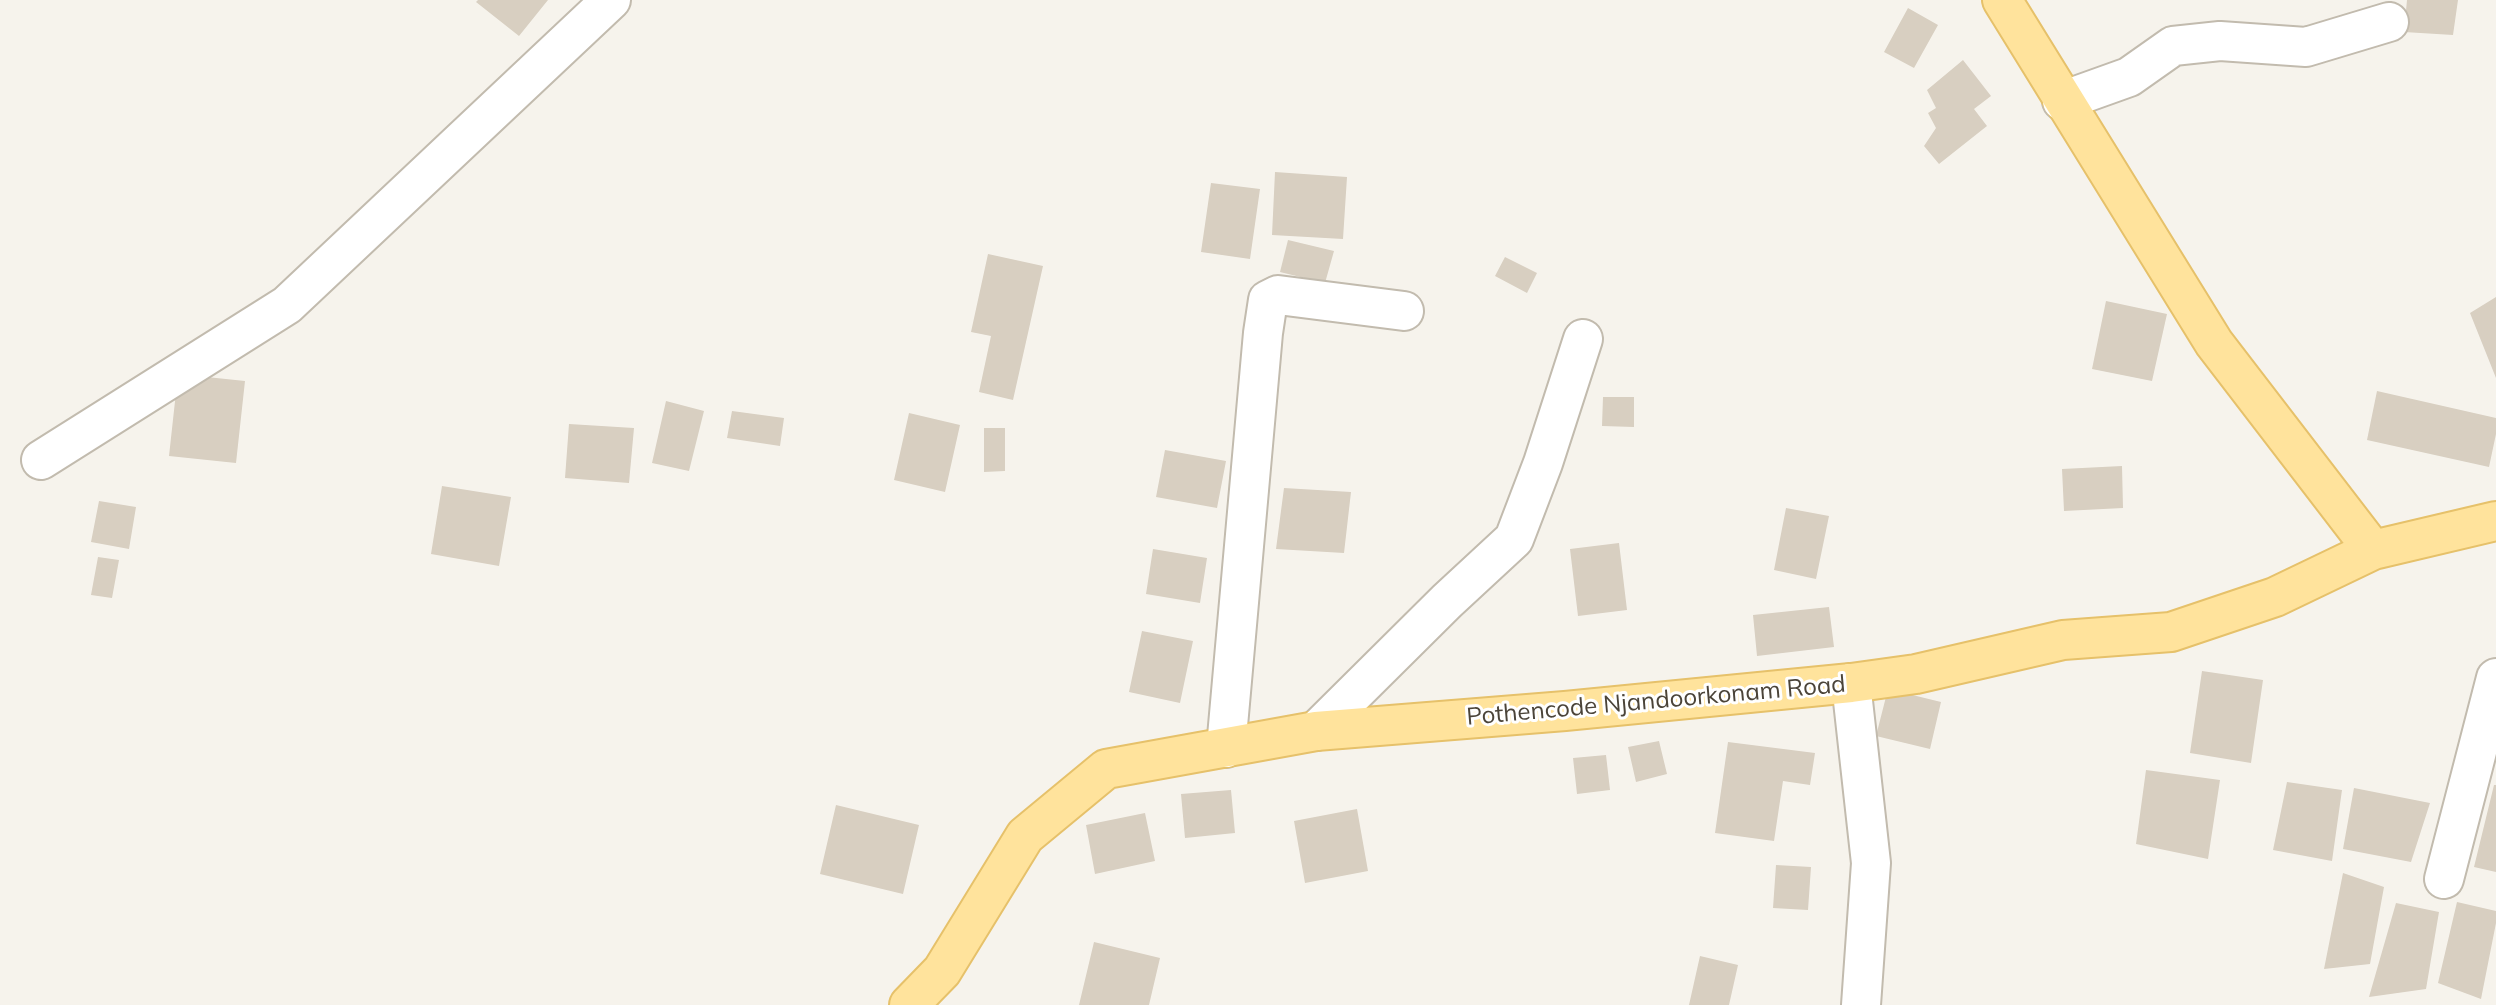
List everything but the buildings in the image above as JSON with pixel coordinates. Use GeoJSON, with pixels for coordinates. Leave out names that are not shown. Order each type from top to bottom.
{"type":"FeatureCollection","features":[{"type":"Feature","properties":{"kind":"main road"},"geometry":{"type":"LineString","coordinates":[[2001,0],[2214,344],[2373,550]]}},
{"type":"Feature","properties":{"kind":"main road","name":"Pothencode Njandoorkonam Road"},"geometry":{"type":"LineString","coordinates":[[909,1005],[942,971],[1025,836],[1106,769],[1316,731],[1565,711],[1851,683],[1916,674],[2063,640],[2171,632],[2275,597],[2373,550],[2496,521]]}},
{"type":"Feature","properties":{"kind":"street"},"geometry":{"type":"LineString","coordinates":[[41,460],[287,305],[611,0]]}},
{"type":"Feature","properties":{"kind":"street"},"geometry":{"type":"LineString","coordinates":[[2062,101],[2129,77],[2173,46],[2220,41],[2306,47],[2389,22]]}},
{"type":"Feature","properties":{"kind":"street"},"geometry":{"type":"LineString","coordinates":[[1226,748],[1268,300],[1278,295],[1404,312]]}},
{"type":"Feature","properties":{"kind":"street"},"geometry":{"type":"LineString","coordinates":[[1316,731],[1514,538],[1543,463],[1583,339]]}},
{"type":"Feature","properties":{"kind":"street"},"geometry":{"type":"LineString","coordinates":[[2444,879],[2496,678]]}},
{"type":"Feature","properties":{"kind":"street"},"geometry":{"type":"LineString","coordinates":[[1851,683],[1871,863],[1861,1005]]}}]}
